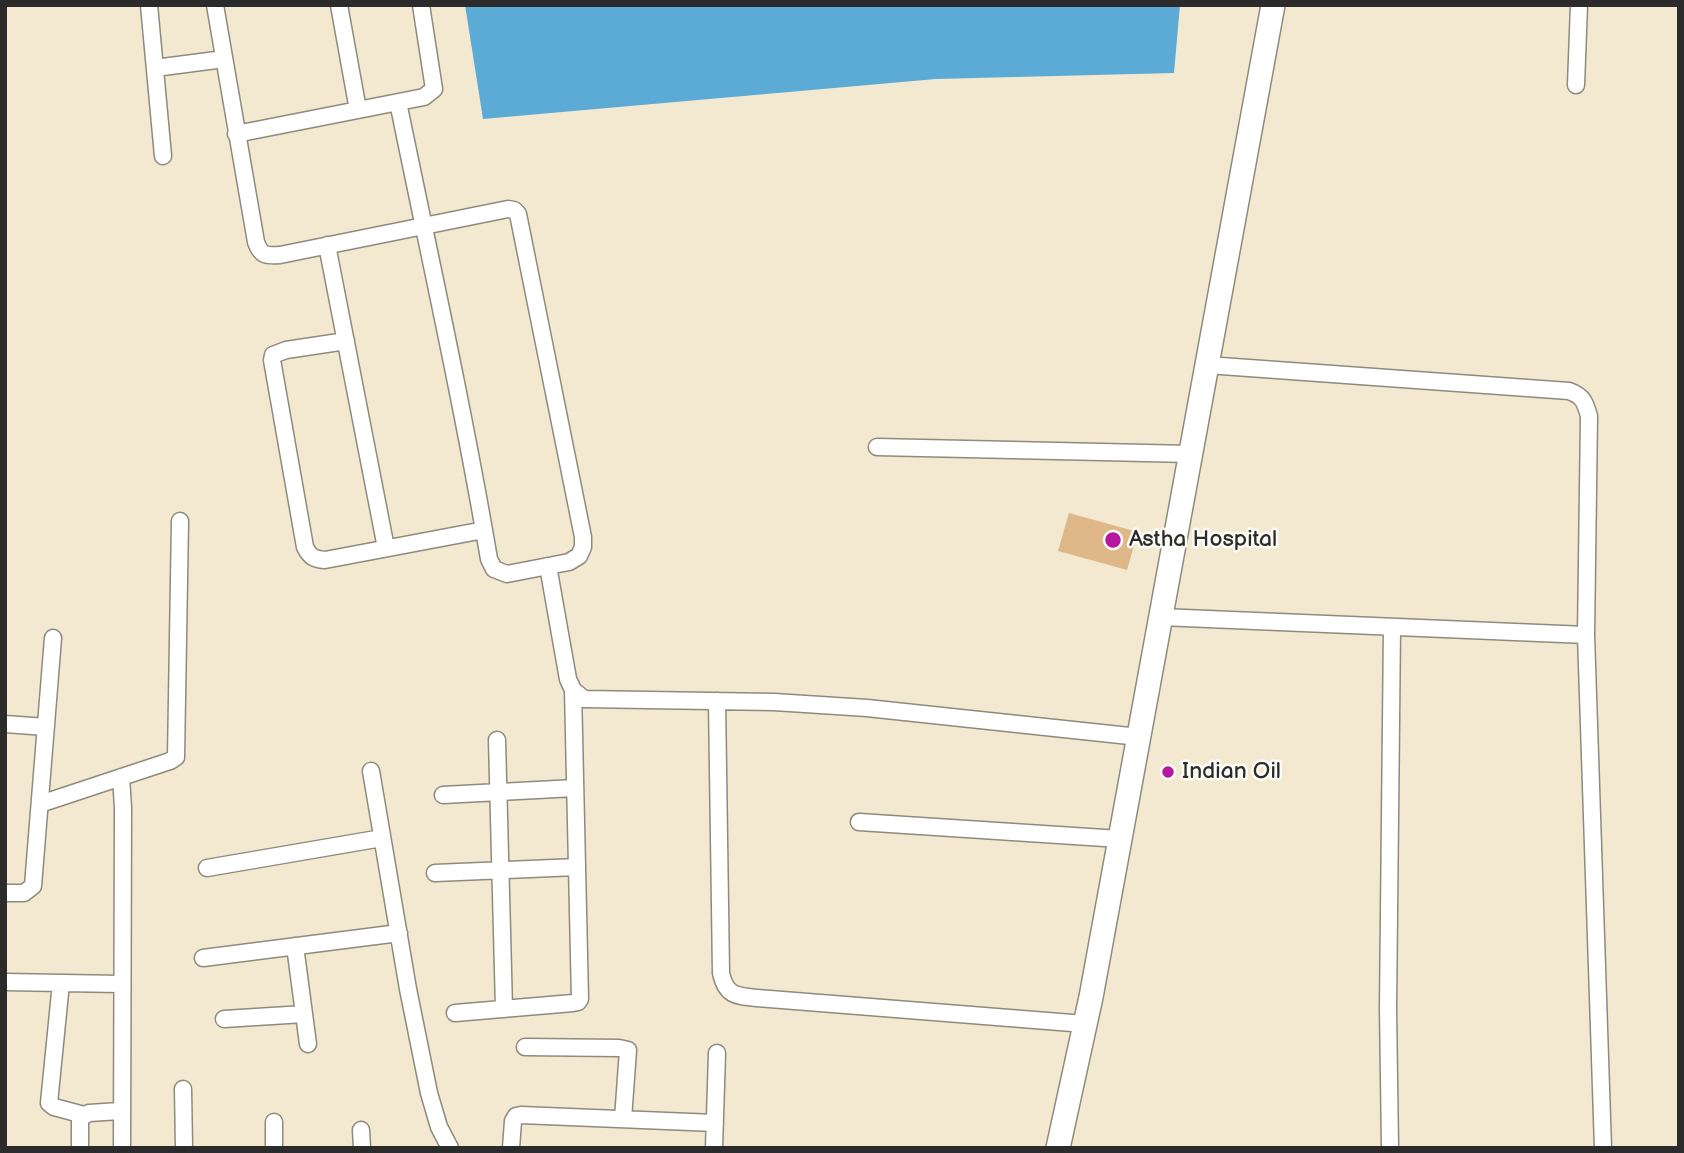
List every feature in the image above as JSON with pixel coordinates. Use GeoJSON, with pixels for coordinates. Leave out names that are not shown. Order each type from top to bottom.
{"type":"FeatureCollection","features":[{"type":"Feature","properties":{"kind":"highway"},"geometry":{"type":"LineString","coordinates":[[1058,1148],[1120,839],[1273,5]]}},
{"type":"Feature","properties":{"kind":"street"},"geometry":{"type":"LineString","coordinates":[[149,5],[163,156]]}},
{"type":"Feature","properties":{"kind":"street"},"geometry":{"type":"LineString","coordinates":[[215,5],[236,134],[260,252],[267,256],[327,245],[423,226],[509,209],[518,214],[583,537],[579,556],[569,562],[507,574],[494,569],[489,559],[446,331],[423,226],[398,102]]}},
{"type":"Feature","properties":{"kind":"street"},"geometry":{"type":"LineString","coordinates":[[339,5],[358,110]]}},
{"type":"Feature","properties":{"kind":"street"},"geometry":{"type":"LineString","coordinates":[[236,134],[425,97],[434,89],[421,5]]}},
{"type":"Feature","properties":{"kind":"street"},"geometry":{"type":"LineString","coordinates":[[1576,85],[1579,5]]}},
{"type":"Feature","properties":{"kind":"street"},"geometry":{"type":"LineString","coordinates":[[155,68],[224,59]]}},
{"type":"Feature","properties":{"kind":"street"},"geometry":{"type":"LineString","coordinates":[[327,245],[386,548]]}},
{"type":"Feature","properties":{"kind":"street"},"geometry":{"type":"LineString","coordinates":[[346,341],[286,350],[273,355],[271,360],[305,547],[309,554],[315,559],[484,530]]}},
{"type":"Feature","properties":{"kind":"street"},"geometry":{"type":"LineString","coordinates":[[1207,365],[1569,391],[1578,394],[1585,401],[1589,416],[1586,635],[1603,1148]]}},
{"type":"Feature","properties":{"kind":"street"},"geometry":{"type":"LineString","coordinates":[[877,447],[1191,454]]}},
{"type":"Feature","properties":{"kind":"street"},"geometry":{"type":"LineString","coordinates":[[40,804],[170,761],[177,752],[180,521]]}},
{"type":"Feature","properties":{"kind":"street"},"geometry":{"type":"LineString","coordinates":[[455,1013],[573,1003],[580,999],[572,691],[548,566]]}},
{"type":"Feature","properties":{"kind":"street"},"geometry":{"type":"LineString","coordinates":[[1161,617],[1586,635]]}},
{"type":"Feature","properties":{"kind":"street"},"geometry":{"type":"LineString","coordinates":[[1390,1148],[1388,1008],[1392,627]]}},
{"type":"Feature","properties":{"kind":"street"},"geometry":{"type":"LineString","coordinates":[[5,893],[24,893],[33,886],[53,638]]}},
{"type":"Feature","properties":{"kind":"street"},"geometry":{"type":"LineString","coordinates":[[572,691],[584,699],[593,700],[774,702],[912,711],[1139,737]]}},
{"type":"Feature","properties":{"kind":"street"},"geometry":{"type":"LineString","coordinates":[[717,701],[721,973],[729,992],[757,998],[1085,1024]]}},
{"type":"Feature","properties":{"kind":"street"},"geometry":{"type":"LineString","coordinates":[[5,724],[46,727]]}},
{"type":"Feature","properties":{"kind":"street"},"geometry":{"type":"LineString","coordinates":[[497,740],[503,1009]]}},
{"type":"Feature","properties":{"kind":"street"},"geometry":{"type":"LineString","coordinates":[[371,771],[429,1093],[439,1127],[450,1148]]}},
{"type":"Feature","properties":{"kind":"street"},"geometry":{"type":"LineString","coordinates":[[121,777],[122,1148]]}},
{"type":"Feature","properties":{"kind":"street"},"geometry":{"type":"LineString","coordinates":[[443,795],[575,788]]}},
{"type":"Feature","properties":{"kind":"street"},"geometry":{"type":"LineString","coordinates":[[859,821],[1120,839]]}},
{"type":"Feature","properties":{"kind":"street"},"geometry":{"type":"LineString","coordinates":[[207,868],[382,838]]}},
{"type":"Feature","properties":{"kind":"street"},"geometry":{"type":"LineString","coordinates":[[435,873],[577,867]]}},
{"type":"Feature","properties":{"kind":"street"},"geometry":{"type":"LineString","coordinates":[[203,958],[399,933]]}},
{"type":"Feature","properties":{"kind":"street"},"geometry":{"type":"LineString","coordinates":[[295,946],[308,1044]]}},
{"type":"Feature","properties":{"kind":"street"},"geometry":{"type":"LineString","coordinates":[[5,982],[121,984]]}},
{"type":"Feature","properties":{"kind":"street"},"geometry":{"type":"LineString","coordinates":[[61,983],[49,1103],[54,1107],[84,1115],[120,1111]]}},
{"type":"Feature","properties":{"kind":"street"},"geometry":{"type":"LineString","coordinates":[[224,1019],[304,1014]]}},
{"type":"Feature","properties":{"kind":"street"},"geometry":{"type":"LineString","coordinates":[[525,1047],[628,1050],[623,1119]]}},
{"type":"Feature","properties":{"kind":"street"},"geometry":{"type":"LineString","coordinates":[[714,1148],[717,1053]]}},
{"type":"Feature","properties":{"kind":"street"},"geometry":{"type":"LineString","coordinates":[[183,1089],[184,1148]]}},
{"type":"Feature","properties":{"kind":"street"},"geometry":{"type":"LineString","coordinates":[[80,1148],[79,1123],[84,1115]]}},
{"type":"Feature","properties":{"kind":"street"},"geometry":{"type":"LineString","coordinates":[[511,1148],[513,1121],[516,1116],[521,1115],[715,1124]]}},
{"type":"Feature","properties":{"kind":"street"},"geometry":{"type":"LineString","coordinates":[[274,1122],[274,1148]]}},
{"type":"Feature","properties":{"kind":"street"},"geometry":{"type":"LineString","coordinates":[[361,1130],[362,1148]]}},
{"type":"Feature","properties":{"kind":"water"},"geometry":{"type":"Polygon","coordinates":[[[465,5],[1180,5],[1174,73],[936,79],[483,119],[465,5]]]}},
{"type":"Feature","properties":{"kind":"building"},"geometry":{"type":"Polygon","coordinates":[[[1069,513],[1138,532],[1127,570],[1058,551],[1069,513]]]}},
{"type":"Feature","properties":{"kind":"place","name":"Astha Hospital"},"geometry":{"type":"Point","coordinates":[1113,540]}},
{"type":"Feature","properties":{"kind":"place","name":"Indian Oil"},"geometry":{"type":"Point","coordinates":[1168,772]}}]}
